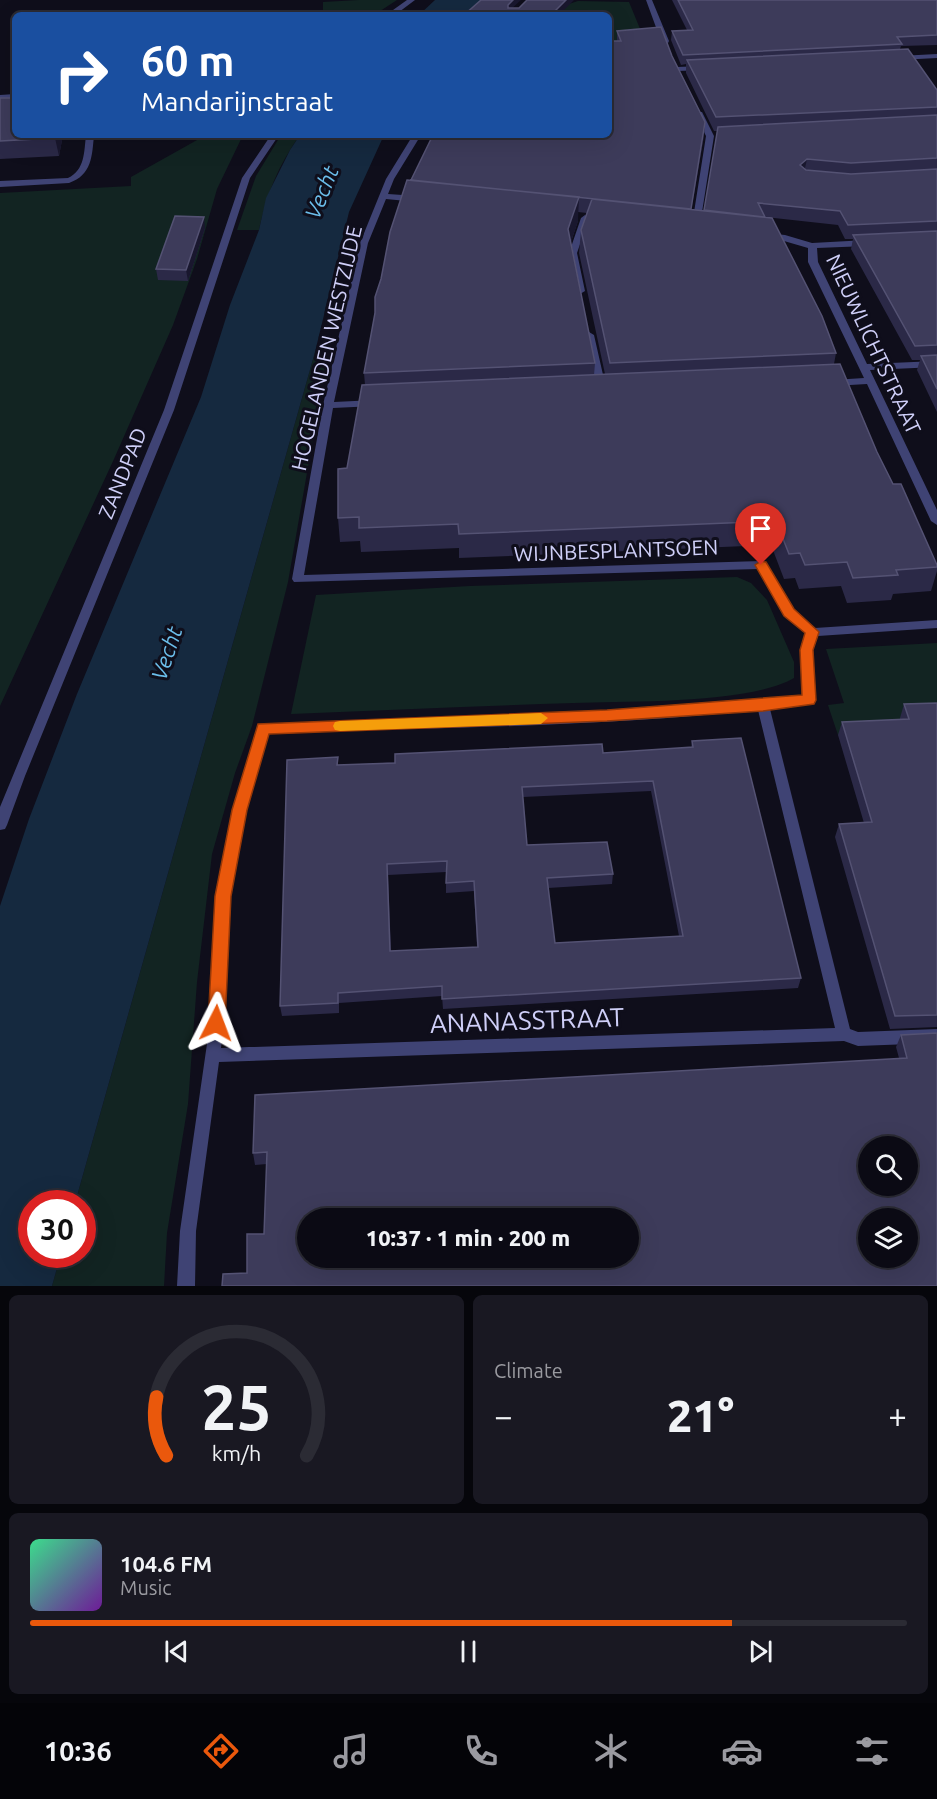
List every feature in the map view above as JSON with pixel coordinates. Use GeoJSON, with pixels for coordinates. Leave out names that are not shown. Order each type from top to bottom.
{"type":"FeatureCollection","features":[{"type":"Feature","properties":{"kind":"street"},"geometry":{"type":"LineString","coordinates":[[394,12],[412,0]]}},
{"type":"Feature","properties":{"kind":"street"},"geometry":{"type":"LineString","coordinates":[[649,0],[669,49]]}},
{"type":"Feature","properties":{"kind":"street"},"geometry":{"type":"LineString","coordinates":[[888,59],[937,56]]}},
{"type":"Feature","properties":{"kind":"street"},"geometry":{"type":"LineString","coordinates":[[673,59],[681,78]]}},
{"type":"Feature","properties":{"kind":"street"},"geometry":{"type":"LineString","coordinates":[[677,69],[712,67]]}},
{"type":"Feature","properties":{"kind":"street"},"geometry":{"type":"LineString","coordinates":[[695,229],[710,136],[696,107]]}},
{"type":"Feature","properties":{"kind":"street"},"geometry":{"type":"LineString","coordinates":[[710,136],[720,135]]}},
{"type":"Feature","properties":{"kind":"street"},"geometry":{"type":"LineString","coordinates":[[0,184],[69,180],[80,177],[84,171],[90,138]]}},
{"type":"Feature","properties":{"kind":"street","name":"ZANDPAD"},"geometry":{"type":"LineString","coordinates":[[0,825],[22,764],[169,410],[246,178],[272,138]]}},
{"type":"Feature","properties":{"kind":"street","name":"HOGELANDEN WESTZIJDE"},"geometry":{"type":"LineString","coordinates":[[298,579],[328,405],[364,243],[390,179],[415,138]]}},
{"type":"Feature","properties":{"kind":"street"},"geometry":{"type":"LineString","coordinates":[[383,196],[428,200]]}},
{"type":"Feature","properties":{"kind":"street"},"geometry":{"type":"LineString","coordinates":[[574,216],[597,218]]}},
{"type":"Feature","properties":{"kind":"street"},"geometry":{"type":"LineString","coordinates":[[583,306],[573,254],[586,217]]}},
{"type":"Feature","properties":{"kind":"street"},"geometry":{"type":"LineString","coordinates":[[684,228],[707,230]]}},
{"type":"Feature","properties":{"kind":"street"},"geometry":{"type":"LineString","coordinates":[[752,235],[785,238],[812,246],[880,242]]}},
{"type":"Feature","properties":{"kind":"street","name":"NIEUWLICHTSTRAAT"},"geometry":{"type":"LineString","coordinates":[[812,246],[813,262],[937,521]]}},
{"type":"Feature","properties":{"kind":"street"},"geometry":{"type":"LineString","coordinates":[[588,327],[602,393]]}},
{"type":"Feature","properties":{"kind":"street"},"geometry":{"type":"LineString","coordinates":[[864,366],[937,364]]}},
{"type":"Feature","properties":{"kind":"street"},"geometry":{"type":"LineString","coordinates":[[824,383],[871,381]]}},
{"type":"Feature","properties":{"kind":"street"},"geometry":{"type":"LineString","coordinates":[[590,393],[614,392]]}},
{"type":"Feature","properties":{"kind":"street"},"geometry":{"type":"LineString","coordinates":[[328,405],[388,402]]}},
{"type":"Feature","properties":{"kind":"street","name":"WIJNBESPLANTSOEN"},"geometry":{"type":"LineString","coordinates":[[298,579],[761,565],[789,613],[813,632]]}},
{"type":"Feature","properties":{"kind":"street"},"geometry":{"type":"LineString","coordinates":[[186,1286],[188,1231],[216,1023],[223,896],[240,810],[264,728],[595,716],[809,700],[807,650],[813,632],[937,624]]}},
{"type":"Feature","properties":{"kind":"street"},"geometry":{"type":"LineString","coordinates":[[763,705],[844,1034]]}},
{"type":"Feature","properties":{"kind":"street","name":"ANANASSTRAAT"},"geometry":{"type":"LineString","coordinates":[[212,1054],[844,1034],[858,1039],[937,1036]]}},
{"type":"Feature","properties":{"kind":"green space"},"geometry":{"type":"Polygon","coordinates":[[[397,0],[379,12],[323,12],[323,2],[397,0]]]}},
{"type":"Feature","properties":{"kind":"green space"},"geometry":{"type":"Polygon","coordinates":[[[578,1],[629,2],[650,53],[612,55],[612,12],[545,12],[578,1]]]}},
{"type":"Feature","properties":{"kind":"green space"},"geometry":{"type":"Polygon","coordinates":[[[201,138],[242,138],[217,189],[197,259],[173,325],[0,706],[0,193],[131,186],[131,177],[201,138]]]}},
{"type":"Feature","properties":{"kind":"green space"},"geometry":{"type":"Polygon","coordinates":[[[279,138],[298,138],[274,180],[259,230],[237,230],[256,176],[279,138]]]}},
{"type":"Feature","properties":{"kind":"green space"},"geometry":{"type":"Polygon","coordinates":[[[315,352],[328,352],[288,582],[252,726],[235,773],[212,854],[197,982],[188,1104],[167,1233],[164,1286],[52,1286],[57,1268],[96,1268],[96,1190],[79,1190],[315,352]]]}},
{"type":"Feature","properties":{"kind":"green space"},"geometry":{"type":"Polygon","coordinates":[[[737,577],[751,583],[767,600],[794,662],[794,678],[749,693],[688,700],[291,714],[316,595],[470,586],[737,577]]]}},
{"type":"Feature","properties":{"kind":"green space"},"geometry":{"type":"Polygon","coordinates":[[[937,643],[937,716],[905,732],[838,735],[828,705],[844,703],[826,649],[937,643]]]}},
{"type":"Feature","properties":{"kind":"water"},"geometry":{"type":"Polygon","coordinates":[[[435,0],[505,0],[492,12],[422,12],[435,0]]]}},
{"type":"Feature","properties":{"kind":"water","name":"Vecht"},"geometry":{"type":"Polygon","coordinates":[[[298,138],[383,138],[349,212],[315,352],[79,1190],[18,1190],[18,1268],[57,1268],[52,1286],[0,1286],[0,906],[29,819],[77,694],[201,397],[230,305],[259,230],[266,198],[298,138]]]}},
{"type":"Feature","properties":{"kind":"building"},"geometry":{"type":"Polygon","coordinates":[[[481,0],[513,0],[508,8],[519,8],[527,0],[566,0],[554,12],[467,12],[481,0]]]}},
{"type":"Feature","properties":{"kind":"building"},"geometry":{"type":"Polygon","coordinates":[[[678,0],[937,0],[937,35],[897,37],[902,44],[683,55],[672,31],[693,30],[678,0]]]}},
{"type":"Feature","properties":{"kind":"building"},"geometry":{"type":"Polygon","coordinates":[[[661,27],[672,56],[705,122],[691,209],[411,180],[432,138],[612,138],[612,41],[621,41],[617,31],[661,27]]]}},
{"type":"Feature","properties":{"kind":"building"},"geometry":{"type":"Polygon","coordinates":[[[908,49],[937,90],[937,107],[716,117],[687,60],[908,49]]]}},
{"type":"Feature","properties":{"kind":"building"},"geometry":{"type":"Polygon","coordinates":[[[0,98],[12,98],[12,138],[55,138],[0,141],[0,98]]]}},
{"type":"Feature","properties":{"kind":"building"},"geometry":{"type":"Polygon","coordinates":[[[937,115],[937,158],[851,163],[807,159],[800,165],[806,170],[851,174],[937,169],[937,221],[848,225],[840,211],[758,203],[765,217],[704,210],[718,127],[937,115]]]}},
{"type":"Feature","properties":{"kind":"building"},"geometry":{"type":"Polygon","coordinates":[[[407,180],[579,197],[568,229],[595,363],[364,373],[375,313],[375,297],[390,232],[407,180]]]}},
{"type":"Feature","properties":{"kind":"building"},"geometry":{"type":"Polygon","coordinates":[[[592,199],[772,218],[822,316],[836,353],[610,363],[581,230],[592,199]]]}},
{"type":"Feature","properties":{"kind":"building"},"geometry":{"type":"Polygon","coordinates":[[[175,216],[204,217],[186,270],[156,269],[175,216]]]}},
{"type":"Feature","properties":{"kind":"building"},"geometry":{"type":"Polygon","coordinates":[[[937,231],[937,345],[915,346],[853,235],[937,231]]]}},
{"type":"Feature","properties":{"kind":"building"},"geometry":{"type":"Polygon","coordinates":[[[937,355],[937,389],[921,356],[937,355]]]}},
{"type":"Feature","properties":{"kind":"building"},"geometry":{"type":"Polygon","coordinates":[[[840,364],[877,452],[893,484],[901,484],[937,567],[896,570],[898,575],[853,578],[847,562],[805,565],[800,553],[789,554],[776,521],[459,534],[458,524],[359,528],[359,517],[338,518],[338,469],[347,468],[362,385],[840,364]]]}},
{"type":"Feature","properties":{"kind":"building"},"geometry":{"type":"Polygon","coordinates":[[[937,703],[937,1015],[895,1016],[839,824],[872,822],[842,722],[909,719],[904,704],[937,703]]]}},
{"type":"Feature","properties":{"kind":"building"},"geometry":{"type":"Polygon","coordinates":[[[741,738],[801,978],[442,999],[442,986],[338,993],[338,1003],[280,1006],[287,760],[338,757],[337,765],[395,763],[395,754],[602,744],[603,753],[693,747],[692,741],[741,738]],[[653,781],[522,787],[527,845],[607,842],[613,874],[547,878],[555,943],[683,936],[653,781]],[[447,861],[387,864],[390,951],[478,947],[474,881],[446,883],[447,861]]]}},
{"type":"Feature","properties":{"kind":"building"},"geometry":{"type":"Polygon","coordinates":[[[937,1033],[937,1286],[222,1286],[223,1274],[247,1273],[247,1234],[264,1234],[267,1152],[253,1153],[255,1095],[907,1058],[901,1035],[937,1033]]]}},
{"type":"Feature","properties":{"kind":"slow traffic"},"geometry":{"type":"LineString","coordinates":[[340,726],[541,718]]}},
{"type":"Feature","properties":{"kind":"route"},"geometry":{"type":"LineString","coordinates":[[216,1023],[223,896],[240,810],[264,728],[607,715],[809,700],[807,650],[813,632],[789,613],[761,565]]}}]}
